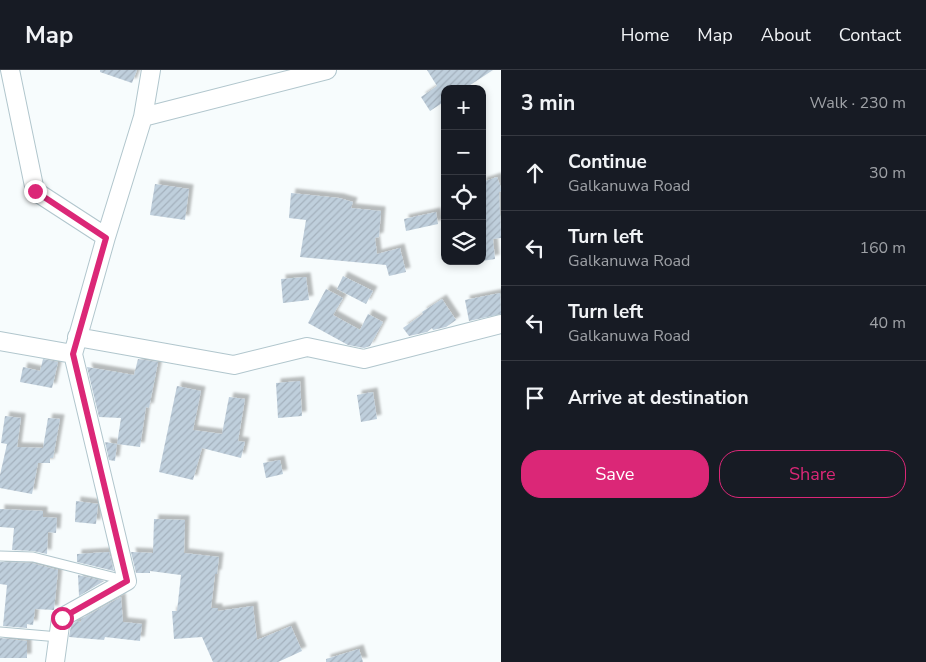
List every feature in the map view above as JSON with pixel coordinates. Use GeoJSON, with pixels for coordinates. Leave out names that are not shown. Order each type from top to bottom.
{"type":"FeatureCollection","features":[{"type":"Feature","properties":{"kind":"street"},"geometry":{"type":"LineString","coordinates":[[10,70],[35,191],[106,238]]}},
{"type":"Feature","properties":{"kind":"street"},"geometry":{"type":"LineString","coordinates":[[56,662],[62,618],[127,581],[75,345],[143,117],[151,70]]}},
{"type":"Feature","properties":{"kind":"street"},"geometry":{"type":"LineString","coordinates":[[143,117],[327,70]]}},
{"type":"Feature","properties":{"kind":"street"},"geometry":{"type":"LineString","coordinates":[[0,341],[75,345],[234,365],[307,347],[364,360],[501,324]]}},
{"type":"Feature","properties":{"kind":"lane"},"geometry":{"type":"LineString","coordinates":[[0,556],[33,557],[127,581]]}},
{"type":"Feature","properties":{"kind":"lane"},"geometry":{"type":"LineString","coordinates":[[0,632],[59,637]]}},
{"type":"Feature","properties":{"kind":"building"},"geometry":{"type":"Polygon","coordinates":[[[100,70],[137,70],[132,83],[100,72],[100,70]]]}},
{"type":"Feature","properties":{"kind":"building"},"geometry":{"type":"Polygon","coordinates":[[[427,70],[493,70],[470,85],[441,85],[441,104],[430,111],[421,97],[437,86],[427,70]]]}},
{"type":"Feature","properties":{"kind":"building"},"geometry":{"type":"Polygon","coordinates":[[[497,177],[501,188],[499,192],[501,238],[493,239],[495,259],[486,260],[486,220],[486,181],[497,177]]]}},
{"type":"Feature","properties":{"kind":"building"},"geometry":{"type":"Polygon","coordinates":[[[155,184],[189,189],[185,220],[150,215],[155,184]]]}},
{"type":"Feature","properties":{"kind":"building"},"geometry":{"type":"Polygon","coordinates":[[[291,193],[339,198],[353,202],[351,208],[381,211],[379,237],[375,238],[377,254],[400,248],[406,272],[389,276],[386,265],[300,257],[306,220],[289,218],[291,193]]]}},
{"type":"Feature","properties":{"kind":"building"},"geometry":{"type":"Polygon","coordinates":[[[436,212],[438,224],[406,231],[404,219],[436,212]]]}},
{"type":"Feature","properties":{"kind":"building"},"geometry":{"type":"Polygon","coordinates":[[[343,276],[373,291],[366,304],[337,289],[343,276]]]}},
{"type":"Feature","properties":{"kind":"building"},"geometry":{"type":"Polygon","coordinates":[[[306,277],[309,300],[283,303],[281,279],[306,277]]]}},
{"type":"Feature","properties":{"kind":"building"},"geometry":{"type":"Polygon","coordinates":[[[326,289],[343,298],[333,315],[360,330],[368,314],[383,322],[370,346],[364,348],[348,345],[308,323],[326,289]]]}},
{"type":"Feature","properties":{"kind":"building"},"geometry":{"type":"Polygon","coordinates":[[[500,293],[501,314],[469,321],[465,300],[500,293]]]}},
{"type":"Feature","properties":{"kind":"building"},"geometry":{"type":"Polygon","coordinates":[[[442,299],[456,320],[446,327],[433,330],[432,328],[427,332],[409,336],[403,328],[423,314],[422,312],[442,299]]]}},
{"type":"Feature","properties":{"kind":"building"},"geometry":{"type":"Polygon","coordinates":[[[43,359],[58,362],[52,388],[20,382],[23,367],[40,371],[43,359]]]}},
{"type":"Feature","properties":{"kind":"building"},"geometry":{"type":"Polygon","coordinates":[[[138,359],[158,362],[149,408],[146,407],[140,447],[117,444],[121,418],[99,417],[87,367],[134,375],[138,359]]]}},
{"type":"Feature","properties":{"kind":"building"},"geometry":{"type":"Polygon","coordinates":[[[300,381],[302,416],[278,418],[276,383],[300,381]]]}},
{"type":"Feature","properties":{"kind":"building"},"geometry":{"type":"Polygon","coordinates":[[[177,386],[201,391],[193,430],[222,434],[229,397],[245,399],[238,441],[245,442],[241,458],[202,448],[193,480],[159,472],[177,386]]]}},
{"type":"Feature","properties":{"kind":"building"},"geometry":{"type":"Polygon","coordinates":[[[373,392],[377,419],[361,422],[357,395],[373,392]]]}},
{"type":"Feature","properties":{"kind":"building"},"geometry":{"type":"Polygon","coordinates":[[[5,416],[21,418],[17,447],[43,448],[48,418],[60,419],[53,458],[50,458],[50,463],[38,463],[32,494],[0,488],[0,475],[7,444],[1,443],[5,416]]]}},
{"type":"Feature","properties":{"kind":"building"},"geometry":{"type":"Polygon","coordinates":[[[105,442],[117,444],[115,461],[109,460],[105,442]]]}},
{"type":"Feature","properties":{"kind":"building"},"geometry":{"type":"Polygon","coordinates":[[[280,460],[283,474],[266,478],[263,463],[280,460]]]}},
{"type":"Feature","properties":{"kind":"building"},"geometry":{"type":"Polygon","coordinates":[[[76,501],[98,504],[96,524],[75,522],[76,501]]]}},
{"type":"Feature","properties":{"kind":"building"},"geometry":{"type":"Polygon","coordinates":[[[0,509],[43,511],[43,517],[57,518],[56,533],[48,532],[47,554],[12,550],[14,528],[0,527],[0,509]]]}},
{"type":"Feature","properties":{"kind":"building"},"geometry":{"type":"Polygon","coordinates":[[[154,519],[185,520],[184,553],[219,557],[211,608],[218,608],[218,611],[253,606],[257,640],[291,626],[302,651],[278,662],[213,662],[202,637],[174,639],[172,611],[177,611],[181,575],[150,571],[150,573],[136,573],[131,552],[153,553],[154,519]]]}},
{"type":"Feature","properties":{"kind":"building"},"geometry":{"type":"Polygon","coordinates":[[[109,552],[114,571],[77,562],[77,554],[109,552]]]}},
{"type":"Feature","properties":{"kind":"building"},"geometry":{"type":"Polygon","coordinates":[[[0,562],[32,563],[58,570],[54,610],[35,609],[33,625],[27,624],[27,628],[3,626],[7,585],[0,584],[0,562]]]}},
{"type":"Feature","properties":{"kind":"building"},"geometry":{"type":"Polygon","coordinates":[[[78,575],[104,581],[79,596],[78,575]]]}},
{"type":"Feature","properties":{"kind":"building"},"geometry":{"type":"Polygon","coordinates":[[[121,597],[123,622],[142,624],[140,641],[105,637],[104,640],[69,637],[71,625],[77,621],[81,622],[81,619],[121,597]]]}},
{"type":"Feature","properties":{"kind":"building"},"geometry":{"type":"Polygon","coordinates":[[[0,638],[27,641],[27,658],[0,658],[0,638]]]}},
{"type":"Feature","properties":{"kind":"building"},"geometry":{"type":"Polygon","coordinates":[[[359,649],[363,662],[326,662],[326,659],[359,649]]]}},
{"type":"Feature","properties":{"kind":"route"},"geometry":{"type":"LineString","coordinates":[[35,191],[106,238],[73,354],[127,581],[62,618]]}}]}
